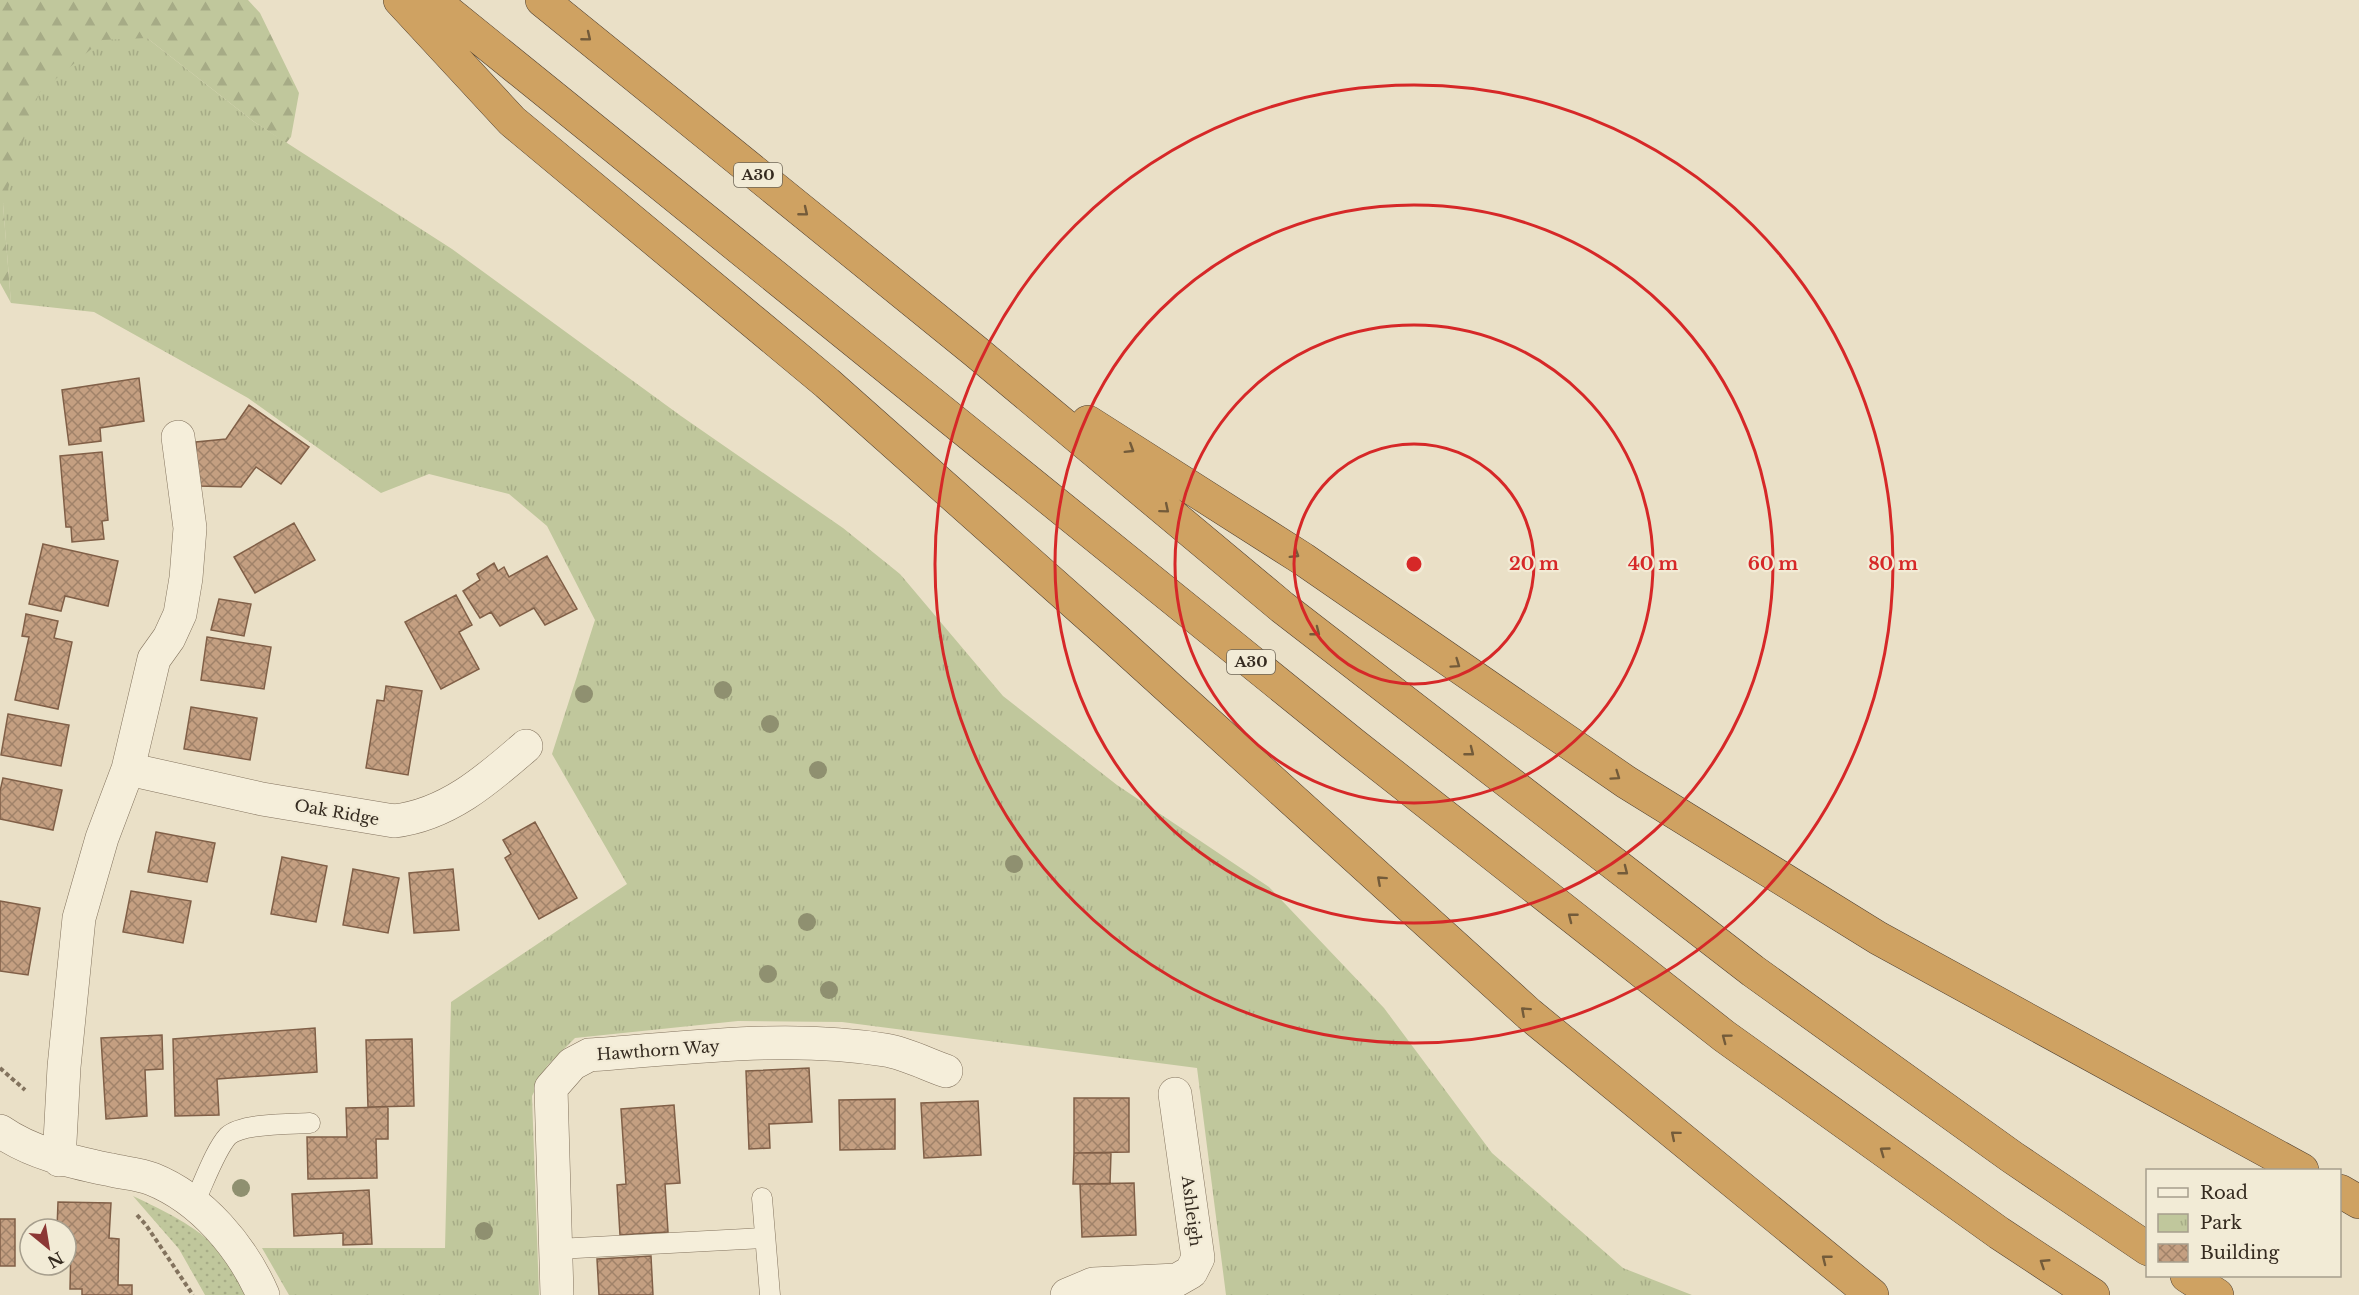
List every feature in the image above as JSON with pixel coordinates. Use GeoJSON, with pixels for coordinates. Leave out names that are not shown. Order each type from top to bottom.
{"type":"FeatureCollection","features":[{"type":"Feature","properties":{"kind":"highway"},"geometry":{"type":"LineString","coordinates":[[400,0],[512,121],[827,383],[1114,638],[1529,1014],[1872,1295]]}},
{"type":"Feature","properties":{"kind":"highway","name":"A30"},"geometry":{"type":"LineString","coordinates":[[433,0],[1335,730],[1724,1036],[1999,1233],[2093,1295]]}},
{"type":"Feature","properties":{"kind":"highway","name":"A30"},"geometry":{"type":"LineString","coordinates":[[542,0],[975,351],[1282,607],[1754,971],[2012,1157],[2146,1248]]}},
{"type":"Feature","properties":{"kind":"highway"},"geometry":{"type":"LineString","coordinates":[[975,351],[1303,559],[1636,789],[1878,938],[2299,1169]]}},
{"type":"Feature","properties":{"kind":"highway"},"geometry":{"type":"LineString","coordinates":[[2341,1192],[2359,1202]]}},
{"type":"Feature","properties":{"kind":"highway"},"geometry":{"type":"LineString","coordinates":[[2190,1277],[2217,1295]]}},
{"type":"Feature","properties":{"kind":"street"},"geometry":{"type":"LineString","coordinates":[[59,1160],[64,1067],[79,918],[102,838],[128,770],[154,658],[169,638],[180,614],[186,578],[190,528],[178,438]]}},
{"type":"Feature","properties":{"kind":"street","name":"Oak Ridge"},"geometry":{"type":"LineString","coordinates":[[128,770],[262,799],[393,821],[412,819],[458,799],[490,778],[526,746]]}},
{"type":"Feature","properties":{"kind":"street","name":"Hawthorn Way"},"geometry":{"type":"LineString","coordinates":[[557,1295],[551,1088],[572,1064],[589,1055],[753,1043],[830,1045],[887,1050],[946,1071]]}},
{"type":"Feature","properties":{"kind":"street","name":"Ashleigh"},"geometry":{"type":"LineString","coordinates":[[1068,1295],[1093,1284],[1184,1287],[1198,1258],[1175,1094]]}},
{"type":"Feature","properties":{"kind":"street"},"geometry":{"type":"LineString","coordinates":[[0,1131],[59,1160],[151,1179],[195,1203],[225,1234],[251,1268],[263,1295]]}},
{"type":"Feature","properties":{"kind":"lane"},"geometry":{"type":"LineString","coordinates":[[195,1203],[214,1160],[229,1136],[248,1127],[310,1123]]}},
{"type":"Feature","properties":{"kind":"lane"},"geometry":{"type":"LineString","coordinates":[[762,1198],[770,1295]]}},
{"type":"Feature","properties":{"kind":"lane"},"geometry":{"type":"LineString","coordinates":[[556,1249],[764,1238]]}},
{"type":"Feature","properties":{"kind":"path"},"geometry":{"type":"LineString","coordinates":[[132,1209],[146,1225],[193,1295]]}},
{"type":"Feature","properties":{"kind":"green space"},"geometry":{"type":"Polygon","coordinates":[[[0,0],[248,0],[260,13],[299,93],[291,137],[286,143],[253,121],[147,38],[3,204],[11,303],[0,283],[0,0]]]}},
{"type":"Feature","properties":{"kind":"green space"},"geometry":{"type":"Polygon","coordinates":[[[147,38],[253,121],[452,249],[681,416],[843,528],[900,574],[1003,696],[1117,785],[1269,887],[1384,1008],[1492,1153],[1623,1268],[1692,1295],[1226,1295],[1197,1068],[842,1022],[738,1021],[575,1038],[547,1066],[532,1096],[539,1295],[289,1295],[262,1248],[445,1248],[451,1002],[627,884],[552,754],[595,620],[547,526],[509,494],[429,474],[381,493],[248,398],[94,312],[11,303],[3,204],[39,93],[102,40],[147,38]]]}},
{"type":"Feature","properties":{"kind":"green space"},"geometry":{"type":"Polygon","coordinates":[[[133,1196],[179,1219],[210,1242],[227,1261],[246,1295],[205,1295],[179,1249],[133,1196]]]}},
{"type":"Feature","properties":{"kind":"building"},"geometry":{"type":"Polygon","coordinates":[[[139,378],[144,421],[100,428],[101,441],[69,445],[62,390],[139,378]]]}},
{"type":"Feature","properties":{"kind":"building"},"geometry":{"type":"Polygon","coordinates":[[[249,405],[309,447],[281,484],[256,467],[241,487],[197,486],[196,442],[226,439],[249,405]]]}},
{"type":"Feature","properties":{"kind":"building"},"geometry":{"type":"Polygon","coordinates":[[[102,452],[108,520],[102,521],[104,539],[72,542],[71,527],[66,527],[60,456],[102,452]]]}},
{"type":"Feature","properties":{"kind":"building"},"geometry":{"type":"Polygon","coordinates":[[[294,523],[315,560],[255,593],[234,557],[294,523]]]}},
{"type":"Feature","properties":{"kind":"building"},"geometry":{"type":"Polygon","coordinates":[[[43,544],[118,561],[108,606],[65,596],[61,611],[29,604],[43,544]]]}},
{"type":"Feature","properties":{"kind":"building"},"geometry":{"type":"Polygon","coordinates":[[[547,556],[577,609],[545,625],[534,608],[500,626],[491,612],[480,618],[463,591],[480,580],[477,574],[494,563],[498,571],[504,567],[509,577],[547,556]]]}},
{"type":"Feature","properties":{"kind":"building"},"geometry":{"type":"Polygon","coordinates":[[[456,595],[472,625],[459,632],[479,669],[441,689],[405,622],[456,595]]]}},
{"type":"Feature","properties":{"kind":"building"},"geometry":{"type":"Polygon","coordinates":[[[219,599],[251,604],[244,636],[211,630],[219,599]]]}},
{"type":"Feature","properties":{"kind":"building"},"geometry":{"type":"Polygon","coordinates":[[[26,614],[58,621],[54,638],[72,642],[58,709],[15,700],[29,637],[22,636],[26,614]]]}},
{"type":"Feature","properties":{"kind":"building"},"geometry":{"type":"Polygon","coordinates":[[[207,637],[271,647],[264,689],[201,680],[207,637]]]}},
{"type":"Feature","properties":{"kind":"building"},"geometry":{"type":"Polygon","coordinates":[[[386,686],[422,691],[408,775],[366,768],[377,700],[384,701],[386,686]]]}},
{"type":"Feature","properties":{"kind":"building"},"geometry":{"type":"Polygon","coordinates":[[[191,707],[257,718],[250,760],[184,749],[191,707]]]}},
{"type":"Feature","properties":{"kind":"building"},"geometry":{"type":"Polygon","coordinates":[[[8,714],[69,725],[61,766],[1,755],[8,714]]]}},
{"type":"Feature","properties":{"kind":"building"},"geometry":{"type":"Polygon","coordinates":[[[3,778],[62,790],[53,830],[0,819],[0,791],[3,778]]]}},
{"type":"Feature","properties":{"kind":"building"},"geometry":{"type":"Polygon","coordinates":[[[535,822],[577,898],[539,919],[505,858],[511,854],[503,840],[535,822]]]}},
{"type":"Feature","properties":{"kind":"building"},"geometry":{"type":"Polygon","coordinates":[[[156,832],[215,843],[207,882],[148,872],[156,832]]]}},
{"type":"Feature","properties":{"kind":"building"},"geometry":{"type":"Polygon","coordinates":[[[282,857],[327,866],[316,922],[271,914],[282,857]]]}},
{"type":"Feature","properties":{"kind":"building"},"geometry":{"type":"Polygon","coordinates":[[[353,869],[399,878],[388,933],[343,925],[353,869]]]}},
{"type":"Feature","properties":{"kind":"building"},"geometry":{"type":"Polygon","coordinates":[[[453,869],[459,930],[414,933],[409,873],[453,869]]]}},
{"type":"Feature","properties":{"kind":"building"},"geometry":{"type":"Polygon","coordinates":[[[131,891],[191,901],[183,943],[123,932],[131,891]]]}},
{"type":"Feature","properties":{"kind":"building"},"geometry":{"type":"Polygon","coordinates":[[[0,901],[40,908],[28,975],[0,971],[0,901]]]}},
{"type":"Feature","properties":{"kind":"building"},"geometry":{"type":"Polygon","coordinates":[[[315,1028],[317,1072],[217,1079],[219,1115],[175,1116],[173,1039],[315,1028]]]}},
{"type":"Feature","properties":{"kind":"building"},"geometry":{"type":"Polygon","coordinates":[[[162,1035],[163,1069],[145,1070],[147,1116],[106,1119],[101,1038],[162,1035]]]}},
{"type":"Feature","properties":{"kind":"building"},"geometry":{"type":"Polygon","coordinates":[[[412,1039],[414,1106],[368,1107],[366,1040],[412,1039]]]}},
{"type":"Feature","properties":{"kind":"building"},"geometry":{"type":"Polygon","coordinates":[[[809,1068],[812,1122],[769,1124],[770,1148],[749,1149],[746,1071],[809,1068]]]}},
{"type":"Feature","properties":{"kind":"building"},"geometry":{"type":"Polygon","coordinates":[[[1074,1098],[1129,1098],[1129,1152],[1074,1153],[1074,1098]]]}},
{"type":"Feature","properties":{"kind":"building"},"geometry":{"type":"Polygon","coordinates":[[[895,1099],[895,1149],[840,1150],[839,1100],[895,1099]]]}},
{"type":"Feature","properties":{"kind":"building"},"geometry":{"type":"Polygon","coordinates":[[[978,1101],[981,1155],[924,1158],[921,1103],[978,1101]]]}},
{"type":"Feature","properties":{"kind":"building"},"geometry":{"type":"Polygon","coordinates":[[[674,1105],[680,1183],[665,1184],[668,1232],[620,1235],[617,1185],[626,1184],[621,1109],[674,1105]]]}},
{"type":"Feature","properties":{"kind":"building"},"geometry":{"type":"Polygon","coordinates":[[[388,1107],[388,1139],[376,1139],[377,1178],[308,1179],[307,1137],[347,1137],[346,1108],[388,1107]]]}},
{"type":"Feature","properties":{"kind":"building"},"geometry":{"type":"Polygon","coordinates":[[[1074,1153],[1111,1153],[1110,1184],[1073,1184],[1074,1153]]]}},
{"type":"Feature","properties":{"kind":"building"},"geometry":{"type":"Polygon","coordinates":[[[1134,1183],[1136,1235],[1082,1237],[1080,1184],[1134,1183]]]}},
{"type":"Feature","properties":{"kind":"building"},"geometry":{"type":"Polygon","coordinates":[[[369,1190],[372,1244],[343,1245],[343,1233],[294,1236],[292,1194],[369,1190]]]}},
{"type":"Feature","properties":{"kind":"building"},"geometry":{"type":"Polygon","coordinates":[[[58,1202],[111,1203],[109,1238],[119,1239],[118,1285],[132,1285],[132,1295],[82,1295],[82,1289],[70,1289],[70,1277],[78,1277],[78,1217],[57,1217],[58,1202]]]}},
{"type":"Feature","properties":{"kind":"building"},"geometry":{"type":"Polygon","coordinates":[[[0,1219],[15,1219],[15,1266],[0,1266],[0,1219]]]}},
{"type":"Feature","properties":{"kind":"building"},"geometry":{"type":"Polygon","coordinates":[[[651,1256],[653,1295],[599,1295],[597,1259],[651,1256]]]}}]}
